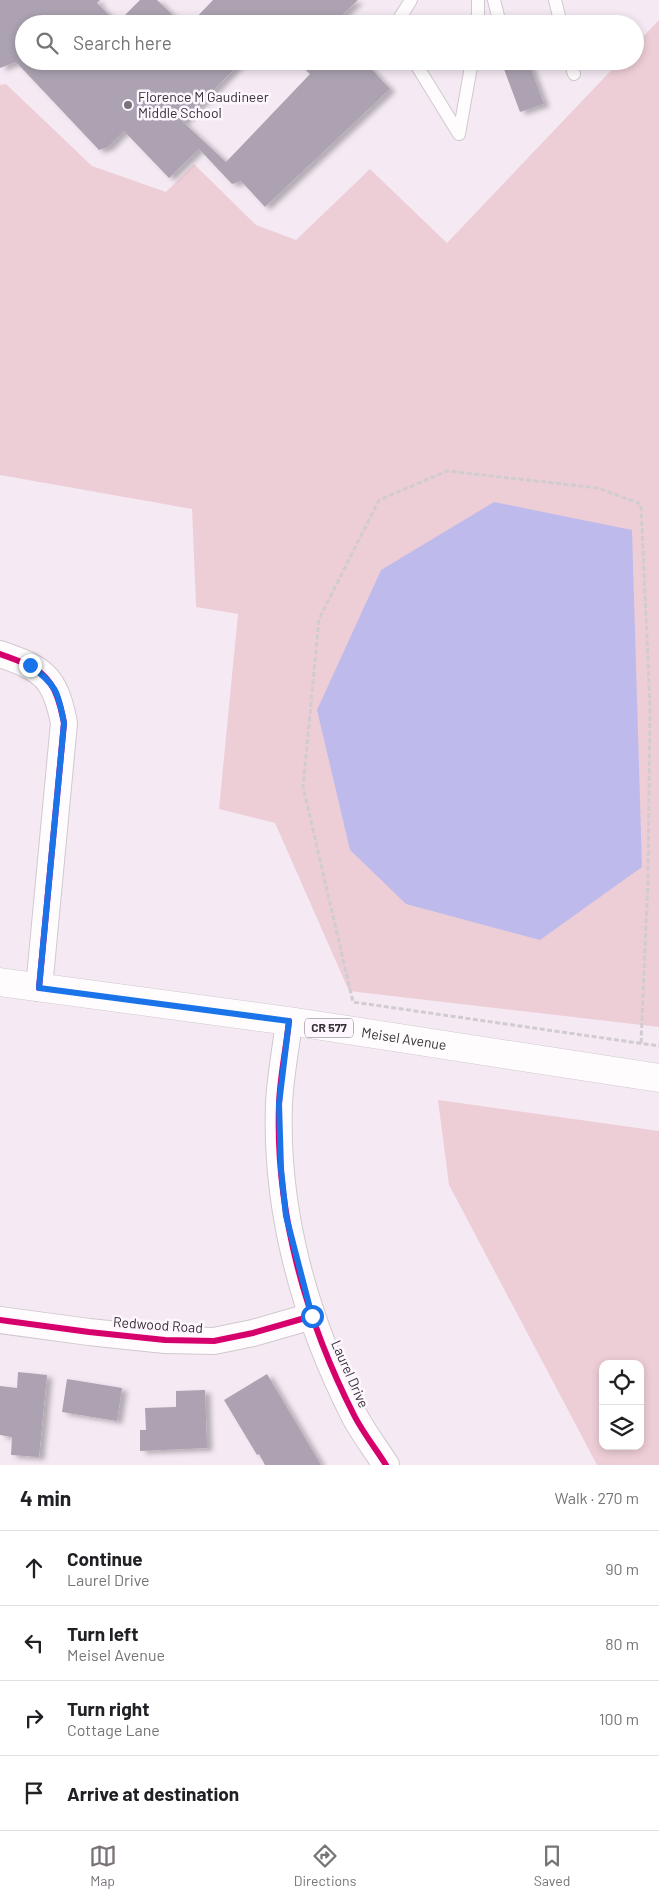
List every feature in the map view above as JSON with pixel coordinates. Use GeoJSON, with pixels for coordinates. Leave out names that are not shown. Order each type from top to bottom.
{"type":"FeatureCollection","features":[{"type":"Feature","properties":{"kind":"main road","name":"Meisel Avenue"},"geometry":{"type":"LineString","coordinates":[[0,982],[289,1021],[658,1078]]}},
{"type":"Feature","properties":{"kind":"street"},"geometry":{"type":"LineString","coordinates":[[0,654],[30,665],[49,680],[59,699],[64,723],[39,988]]}},
{"type":"Feature","properties":{"kind":"street","name":"Laurel Drive"},"geometry":{"type":"LineString","coordinates":[[289,1021],[279,1104],[281,1169],[286,1216],[312,1316],[356,1418],[386,1465]]}},
{"type":"Feature","properties":{"kind":"street","name":"Redwood Road"},"geometry":{"type":"LineString","coordinates":[[0,1320],[146,1338],[214,1340],[253,1333],[312,1316]]}},
{"type":"Feature","properties":{"kind":"lane"},"geometry":{"type":"LineString","coordinates":[[402,15],[411,0]]}},
{"type":"Feature","properties":{"kind":"lane"},"geometry":{"type":"LineString","coordinates":[[478,0],[478,15]]}},
{"type":"Feature","properties":{"kind":"lane"},"geometry":{"type":"LineString","coordinates":[[494,0],[498,15]]}},
{"type":"Feature","properties":{"kind":"lane"},"geometry":{"type":"LineString","coordinates":[[554,0],[558,15]]}},
{"type":"Feature","properties":{"kind":"lane"},"geometry":{"type":"LineString","coordinates":[[420,70],[459,134],[470,70]]}},
{"type":"Feature","properties":{"kind":"path"},"geometry":{"type":"LineString","coordinates":[[641,1043],[648,880],[650,706],[641,504],[598,488],[447,471],[379,500],[319,619],[303,787],[353,1002],[659,1046]]}},
{"type":"Feature","properties":{"kind":"shaded area"},"geometry":{"type":"Polygon","coordinates":[[[659,20],[659,1027],[349,991],[275,823],[219,809],[238,614],[196,607],[192,509],[0,475],[0,85],[6,84],[92,166],[166,192],[194,164],[256,225],[296,240],[370,169],[447,243],[611,70],[644,70],[644,36],[659,20]]]}},
{"type":"Feature","properties":{"kind":"shaded area"},"geometry":{"type":"Polygon","coordinates":[[[438,1100],[659,1131],[659,1465],[597,1465],[449,1185],[438,1100]]]}},
{"type":"Feature","properties":{"kind":"water"},"geometry":{"type":"Polygon","coordinates":[[[494,502],[632,530],[642,867],[540,940],[406,904],[350,850],[317,710],[381,570],[494,502]]]}},
{"type":"Feature","properties":{"kind":"building","name":"Florence M Gaudineer Middle School"},"geometry":{"type":"Polygon","coordinates":[[[0,0],[100,0],[97,3],[109,15],[15,15],[15,62],[0,68],[0,0]]]}},
{"type":"Feature","properties":{"kind":"building","name":"Florence M Gaudineer Middle School"},"geometry":{"type":"Polygon","coordinates":[[[140,0],[157,0],[173,15],[125,15],[140,0]]]}},
{"type":"Feature","properties":{"kind":"building"},"geometry":{"type":"Polygon","coordinates":[[[213,0],[358,0],[342,15],[199,15],[213,0]]]}},
{"type":"Feature","properties":{"kind":"building","name":"Florence M Gaudineer Middle School"},"geometry":{"type":"Polygon","coordinates":[[[24,70],[233,70],[183,122],[226,162],[310,74],[306,70],[372,70],[390,89],[265,207],[241,181],[232,184],[199,149],[169,178],[124,131],[108,147],[99,150],[24,70]]]}},
{"type":"Feature","properties":{"kind":"building"},"geometry":{"type":"Polygon","coordinates":[[[504,70],[531,70],[544,104],[520,112],[504,70]]]}},
{"type":"Feature","properties":{"kind":"building"},"geometry":{"type":"Polygon","coordinates":[[[18,1372],[47,1375],[39,1457],[11,1455],[12,1437],[0,1435],[0,1386],[17,1388],[18,1372]]]}},
{"type":"Feature","properties":{"kind":"building"},"geometry":{"type":"Polygon","coordinates":[[[267,1374],[321,1465],[265,1465],[224,1400],[267,1374]]]}},
{"type":"Feature","properties":{"kind":"building"},"geometry":{"type":"Polygon","coordinates":[[[67,1379],[122,1388],[117,1421],[62,1412],[67,1379]]]}},
{"type":"Feature","properties":{"kind":"building"},"geometry":{"type":"Polygon","coordinates":[[[205,1390],[207,1448],[140,1451],[140,1430],[146,1430],[145,1408],[176,1407],[176,1391],[205,1390]]]}},
{"type":"Feature","properties":{"kind":"cycle path"},"geometry":{"type":"LineString","coordinates":[[0,654],[27,664],[45,676],[56,694],[64,723],[39,988]]}},
{"type":"Feature","properties":{"kind":"cycle path"},"geometry":{"type":"LineString","coordinates":[[289,1021],[279,1104],[279,1145],[288,1226],[308,1305],[322,1343],[355,1417],[386,1465]]}},
{"type":"Feature","properties":{"kind":"cycle path"},"geometry":{"type":"LineString","coordinates":[[0,1320],[165,1340],[214,1341],[253,1333],[312,1316]]}},
{"type":"Feature","properties":{"kind":"place","name":"Florence M Gaudineer Middle School"},"geometry":{"type":"Point","coordinates":[128,105]}},
{"type":"Feature","properties":{"kind":"route"},"geometry":{"type":"LineString","coordinates":[[30,665],[49,680],[59,699],[64,723],[39,988],[289,1021],[279,1104],[281,1169],[286,1216],[312,1316]]}}]}
